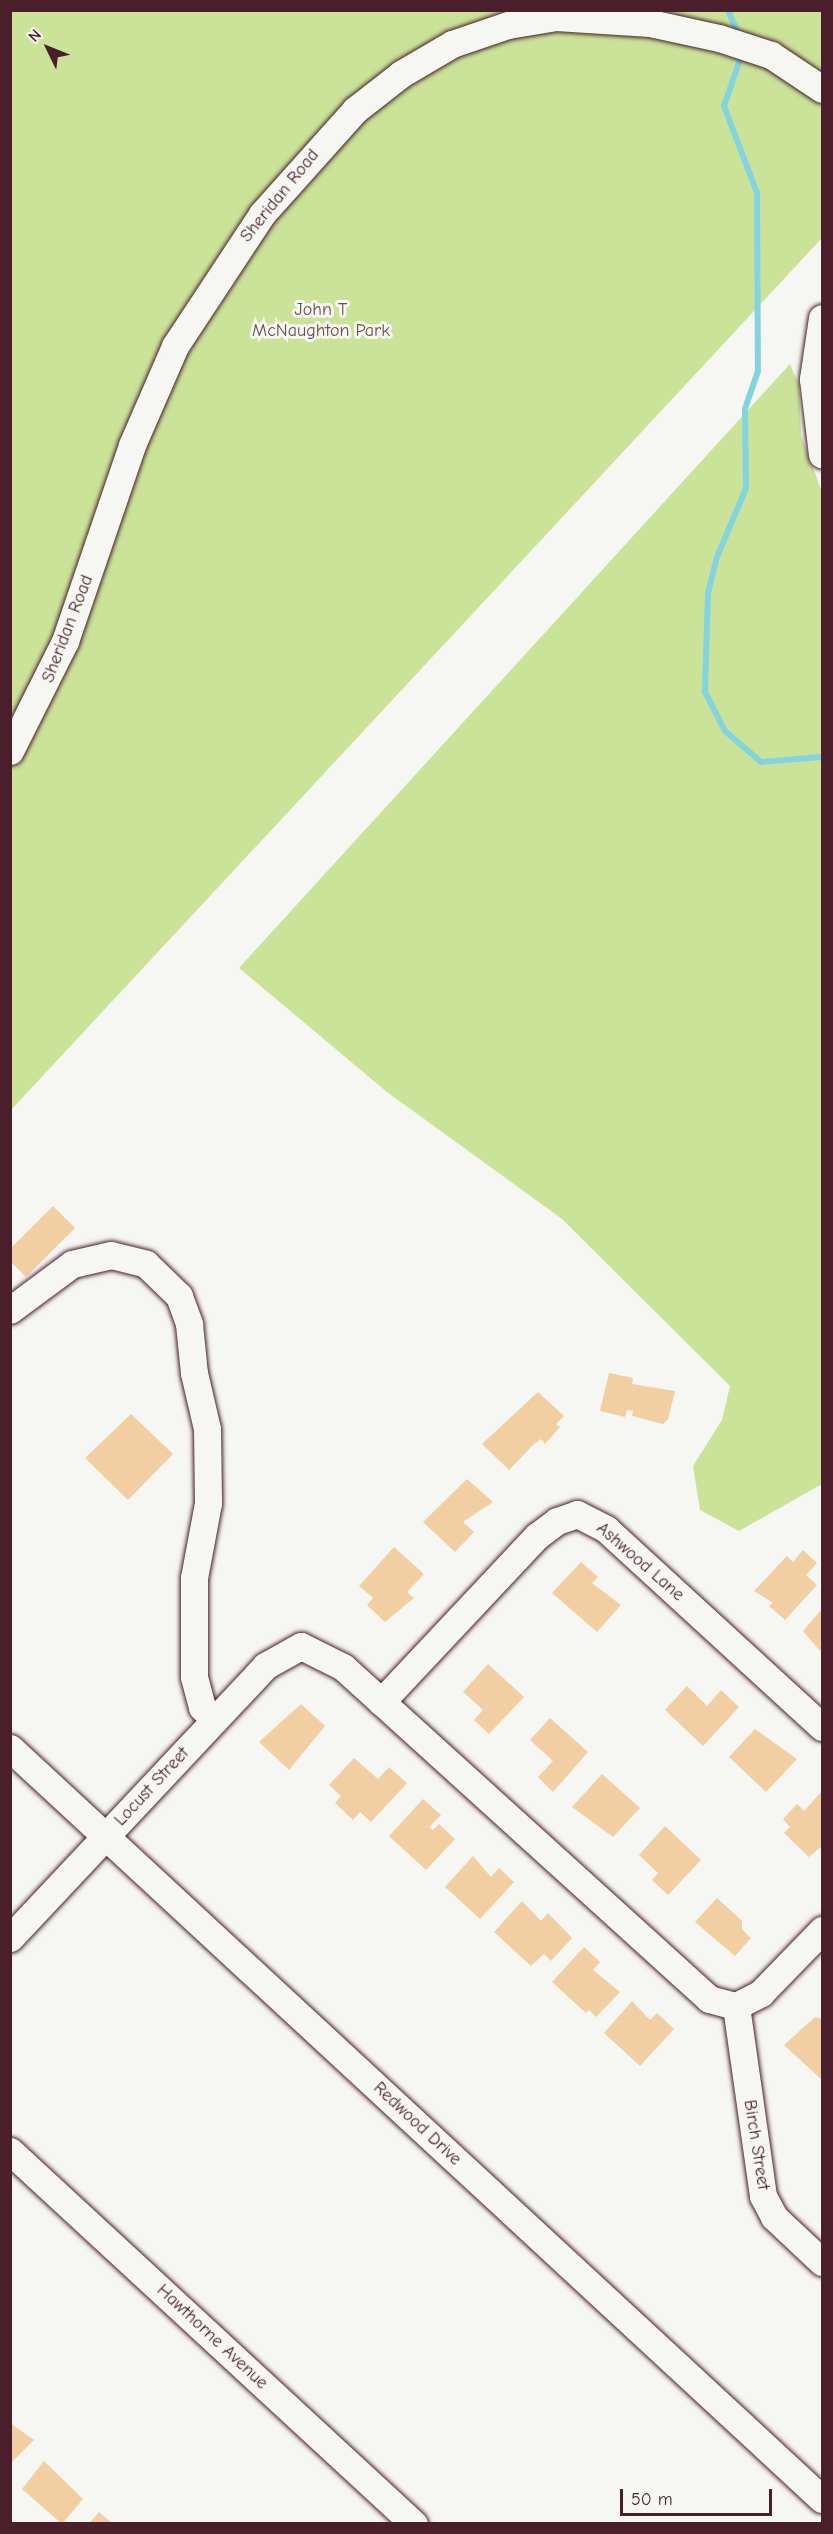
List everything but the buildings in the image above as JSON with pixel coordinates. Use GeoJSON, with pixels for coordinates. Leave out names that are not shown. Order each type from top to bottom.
{"type":"FeatureCollection","features":[{"type":"Feature","properties":{"kind":"street","name":"Sheridan Road"},"geometry":{"type":"LineString","coordinates":[[10,752],[61,651],[136,435],[175,346],[262,214],[332,133],[401,74],[452,44],[508,25],[592,17],[718,38],[754,49],[788,64],[822,89]]}},
{"type":"Feature","properties":{"kind":"street"},"geometry":{"type":"LineString","coordinates":[[822,318],[813,379],[822,454]]}},
{"type":"Feature","properties":{"kind":"street"},"geometry":{"type":"LineString","coordinates":[[10,1310],[72,1264],[111,1255],[146,1264],[179,1296],[189,1324],[194,1373],[207,1429],[208,1503],[193,1589],[194,1677],[202,1707],[214,1720]]}},
{"type":"Feature","properties":{"kind":"street","name":"Ashwood Lane"},"geometry":{"type":"LineString","coordinates":[[381,1702],[537,1536],[557,1521],[577,1514],[606,1529],[822,1727]]}},
{"type":"Feature","properties":{"kind":"street","name":"Locust Street"},"geometry":{"type":"LineString","coordinates":[[10,1938],[274,1657],[301,1646],[333,1660],[381,1702]]}},
{"type":"Feature","properties":{"kind":"street"},"geometry":{"type":"LineString","coordinates":[[381,1702],[691,1986],[709,1999],[736,2006],[776,1980],[822,1930]]}},
{"type":"Feature","properties":{"kind":"street","name":"Redwood Drive"},"geometry":{"type":"LineString","coordinates":[[10,1748],[822,2499]]}},
{"type":"Feature","properties":{"kind":"street","name":"Birch Street"},"geometry":{"type":"LineString","coordinates":[[736,2006],[764,2196],[774,2217],[822,2262]]}},
{"type":"Feature","properties":{"kind":"street","name":"Hawthorne Avenue"},"geometry":{"type":"LineString","coordinates":[[10,2151],[414,2523]]}},
{"type":"Feature","properties":{"kind":"street"},"geometry":{"type":"LineString","coordinates":[[819,2523],[822,2513]]}},
{"type":"Feature","properties":{"kind":"green space","name":"John T McNaughton Park"},"geometry":{"type":"Polygon","coordinates":[[[11,11],[822,11],[822,238],[11,1110],[11,11]]]}},
{"type":"Feature","properties":{"kind":"green space"},"geometry":{"type":"Polygon","coordinates":[[[790,364],[799,385],[801,435],[822,492],[822,1484],[739,1531],[700,1510],[693,1466],[722,1420],[730,1386],[562,1219],[387,1092],[239,968],[790,364]]]}},
{"type":"Feature","properties":{"kind":"waterway"},"geometry":{"type":"LineString","coordinates":[[728,10],[740,38]]}},
{"type":"Feature","properties":{"kind":"waterway"},"geometry":{"type":"LineString","coordinates":[[742,54],[724,106],[757,193],[758,371],[745,409],[746,488],[717,557],[708,594],[705,692],[725,731],[761,762],[822,757]]}}]}
